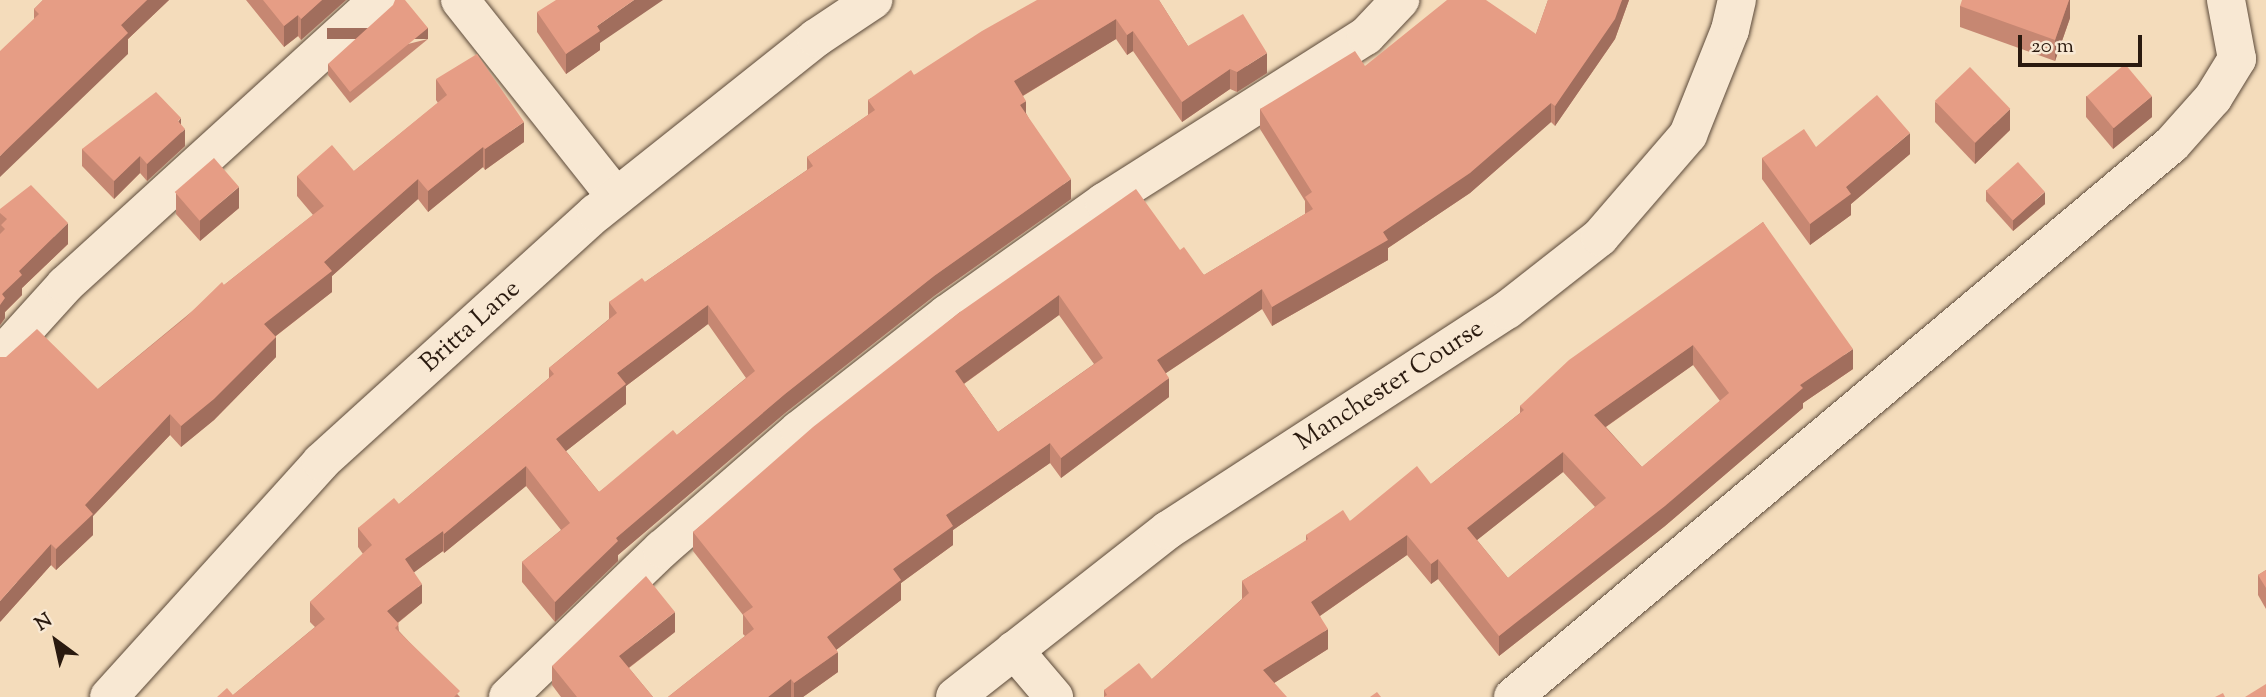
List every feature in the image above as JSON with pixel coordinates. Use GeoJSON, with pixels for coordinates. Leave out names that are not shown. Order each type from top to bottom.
{"type":"FeatureCollection","features":[{"type":"Feature","properties":{"kind":"street"},"geometry":{"type":"LineString","coordinates":[[0,357],[65,285],[378,0]]}},
{"type":"Feature","properties":{"kind":"street"},"geometry":{"type":"LineString","coordinates":[[460,0],[616,197]]}},
{"type":"Feature","properties":{"kind":"street","name":"Britta Lane"},"geometry":{"type":"LineString","coordinates":[[109,697],[321,462],[616,197],[816,38],[873,0]]}},
{"type":"Feature","properties":{"kind":"street"},"geometry":{"type":"LineString","coordinates":[[508,697],[662,549],[799,430],[947,314],[1104,202],[1366,36],[1400,0]]}},
{"type":"Feature","properties":{"kind":"street","name":"Manchester Course"},"geometry":{"type":"LineString","coordinates":[[955,697],[1168,530],[1507,310],[1600,236],[1689,135],[1730,30],[1737,0]]}},
{"type":"Feature","properties":{"kind":"street"},"geometry":{"type":"LineString","coordinates":[[1513,697],[2172,144],[2213,97],[2237,59],[2226,0]]}},
{"type":"Feature","properties":{"kind":"street"},"geometry":{"type":"LineString","coordinates":[[1014,650],[1054,697]]}},
{"type":"Feature","properties":{"kind":"building"},"geometry":{"type":"Polygon","coordinates":[[[43,0],[147,0],[121,25],[128,33],[0,156],[0,51],[39,14],[34,9],[43,0]]]}},
{"type":"Feature","properties":{"kind":"building"},"geometry":{"type":"Polygon","coordinates":[[[263,0],[322,0],[301,19],[298,15],[284,26],[263,0]]]}},
{"type":"Feature","properties":{"kind":"building"},"geometry":{"type":"Polygon","coordinates":[[[395,0],[405,0],[428,28],[350,92],[328,64],[393,5],[395,0]]]}},
{"type":"Feature","properties":{"kind":"building"},"geometry":{"type":"Polygon","coordinates":[[[556,0],[634,0],[597,26],[600,31],[566,54],[537,12],[556,0]]]}},
{"type":"Feature","properties":{"kind":"building"},"geometry":{"type":"Polygon","coordinates":[[[1037,0],[1159,0],[1188,46],[1243,14],[1267,53],[1237,72],[1230,69],[1182,102],[1133,31],[1127,35],[1116,19],[1014,81],[1026,101],[1020,105],[1071,179],[934,276],[785,394],[616,538],[618,541],[555,602],[522,562],[570,523],[526,466],[444,534],[443,531],[405,559],[422,584],[387,611],[399,624],[395,628],[460,691],[454,697],[217,697],[227,688],[233,695],[325,619],[310,602],[372,545],[358,528],[394,498],[399,504],[554,374],[549,368],[617,313],[609,302],[642,278],[645,282],[813,166],[807,157],[875,110],[868,100],[911,70],[914,75],[982,31],[1037,0]],[[708,305],[617,373],[626,384],[556,439],[599,492],[673,430],[677,435],[755,371],[708,305]]]}},
{"type":"Feature","properties":{"kind":"building"},"geometry":{"type":"Polygon","coordinates":[[[1447,0],[1486,0],[1536,34],[1548,0],[1622,0],[1615,19],[1555,106],[1551,103],[1470,173],[1383,232],[1388,240],[1272,307],[1262,289],[1157,360],[1169,378],[1061,458],[1050,443],[946,515],[953,526],[893,569],[901,580],[827,637],[838,652],[794,683],[791,679],[768,697],[668,697],[754,629],[743,614],[753,607],[693,532],[813,427],[960,312],[1136,189],[1180,250],[1184,247],[1204,275],[1313,209],[1305,197],[1312,192],[1260,109],[1355,51],[1365,66],[1447,0]],[[1059,295],[955,371],[998,432],[1103,358],[1059,295]]]}},
{"type":"Feature","properties":{"kind":"building"},"geometry":{"type":"Polygon","coordinates":[[[1962,0],[2069,0],[2055,40],[1960,6],[1962,0]]]}},
{"type":"Feature","properties":{"kind":"building"},"geometry":{"type":"Polygon","coordinates":[[[477,54],[524,122],[485,149],[483,147],[428,191],[418,179],[324,262],[332,271],[264,324],[276,337],[214,399],[181,426],[170,414],[85,505],[93,514],[56,549],[51,544],[0,601],[0,357],[6,357],[37,329],[98,389],[184,319],[222,282],[224,285],[324,206],[297,176],[332,145],[354,171],[447,95],[436,79],[477,54]]]}},
{"type":"Feature","properties":{"kind":"building"},"geometry":{"type":"Polygon","coordinates":[[[2125,64],[2152,96],[2114,128],[2087,96],[2125,64]]]}},
{"type":"Feature","properties":{"kind":"building"},"geometry":{"type":"Polygon","coordinates":[[[1970,67],[2010,109],[1975,143],[1935,101],[1970,67]]]}},
{"type":"Feature","properties":{"kind":"building"},"geometry":{"type":"Polygon","coordinates":[[[156,92],[181,118],[178,121],[185,129],[147,164],[140,156],[114,181],[82,149],[156,92]]]}},
{"type":"Feature","properties":{"kind":"building"},"geometry":{"type":"Polygon","coordinates":[[[1877,95],[1910,133],[1846,187],[1851,194],[1810,224],[1762,158],[1804,129],[1816,147],[1877,95]]]}},
{"type":"Feature","properties":{"kind":"building"},"geometry":{"type":"Polygon","coordinates":[[[214,158],[239,187],[200,221],[175,192],[214,158]]]}},
{"type":"Feature","properties":{"kind":"building"},"geometry":{"type":"Polygon","coordinates":[[[2018,162],[2045,192],[2013,220],[1986,191],[2018,162]]]}},
{"type":"Feature","properties":{"kind":"building"},"geometry":{"type":"Polygon","coordinates":[[[31,185],[68,223],[19,271],[22,275],[2,294],[5,298],[0,305],[0,234],[5,229],[1,225],[7,219],[0,213],[0,209],[31,185]]]}},
{"type":"Feature","properties":{"kind":"building"},"geometry":{"type":"Polygon","coordinates":[[[1763,222],[1853,349],[1800,385],[1803,388],[1665,506],[1499,636],[1438,559],[1431,564],[1407,535],[1311,602],[1328,629],[1263,670],[1287,697],[1104,697],[1107,695],[1104,690],[1139,663],[1152,679],[1249,593],[1242,581],[1308,539],[1306,535],[1343,510],[1350,521],[1417,466],[1431,484],[1524,410],[1520,406],[1569,360],[1763,222]],[[1693,345],[1594,415],[1642,467],[1729,393],[1693,345]],[[1563,452],[1467,528],[1508,578],[1606,498],[1563,452]]]}},
{"type":"Feature","properties":{"kind":"building"},"geometry":{"type":"Polygon","coordinates":[[[2266,570],[2266,588],[2258,575],[2266,570]]]}},
{"type":"Feature","properties":{"kind":"building"},"geometry":{"type":"Polygon","coordinates":[[[646,576],[675,612],[619,656],[653,697],[577,697],[552,666],[646,576]]]}},
{"type":"Feature","properties":{"kind":"building"},"geometry":{"type":"Polygon","coordinates":[[[2266,684],[2266,697],[2245,697],[2266,684]]]}}]}
